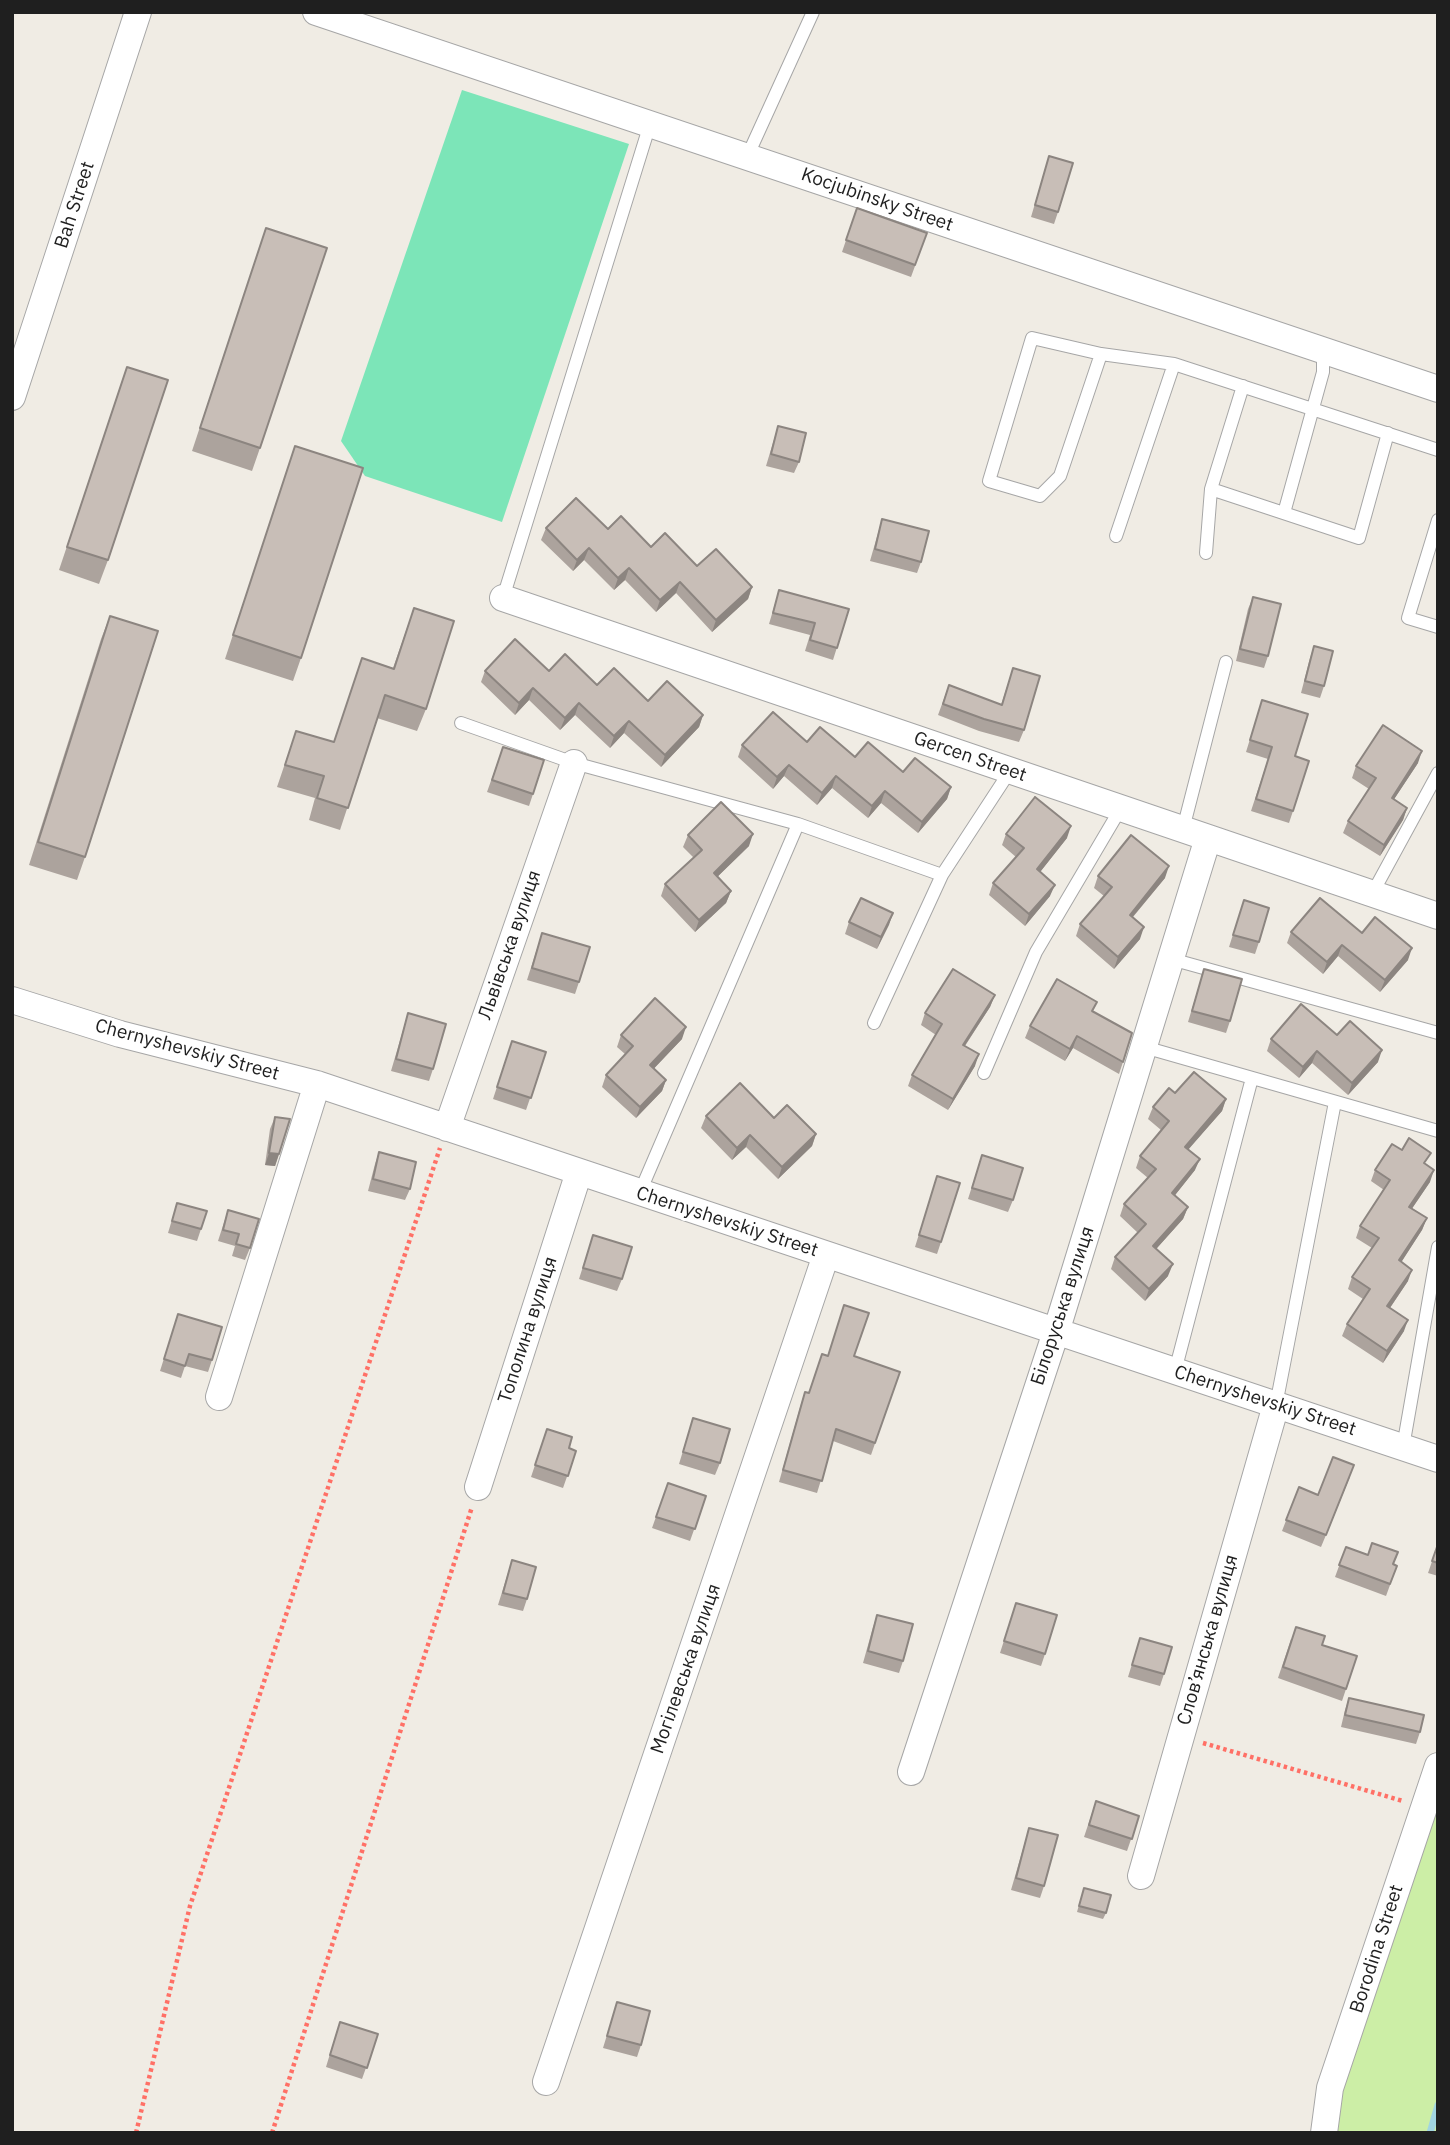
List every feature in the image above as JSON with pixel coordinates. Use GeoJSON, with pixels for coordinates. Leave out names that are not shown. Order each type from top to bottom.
{"type":"FeatureCollection","features":[{"type":"Feature","properties":{"kind":"street","name":"Bah Street"},"geometry":{"type":"LineString","coordinates":[[12,397],[138,12]]}},
{"type":"Feature","properties":{"kind":"street","name":"Kocjubinsky Street"},"geometry":{"type":"LineString","coordinates":[[316,12],[1438,388]]}},
{"type":"Feature","properties":{"kind":"street","name":"Gercen Street"},"geometry":{"type":"LineString","coordinates":[[503,598],[1438,916]]}},
{"type":"Feature","properties":{"kind":"street","name":"Львівська вулиця"},"geometry":{"type":"LineString","coordinates":[[447,1128],[574,763]]}},
{"type":"Feature","properties":{"kind":"street","name":"Білоруська вулиця"},"geometry":{"type":"LineString","coordinates":[[911,1772],[1056,1332],[1208,838]]}},
{"type":"Feature","properties":{"kind":"street","name":"Chernyshevskiy Street"},"geometry":{"type":"LineString","coordinates":[[12,1000],[120,1034],[317,1084],[1438,1459]]}},
{"type":"Feature","properties":{"kind":"street"},"geometry":{"type":"LineString","coordinates":[[219,1397],[317,1084]]}},
{"type":"Feature","properties":{"kind":"street","name":"Тополина вулиця"},"geometry":{"type":"LineString","coordinates":[[478,1487],[579,1172]]}},
{"type":"Feature","properties":{"kind":"street","name":"Могілевська вулиця"},"geometry":{"type":"LineString","coordinates":[[546,2082],[826,1255]]}},
{"type":"Feature","properties":{"kind":"street","name":"Слов’янська вулиця"},"geometry":{"type":"LineString","coordinates":[[1140,1875],[1276,1405]]}},
{"type":"Feature","properties":{"kind":"street","name":"Borodina Street"},"geometry":{"type":"LineString","coordinates":[[1324,2133],[1330,2088],[1438,1766]]}},
{"type":"Feature","properties":{"kind":"lane"},"geometry":{"type":"LineString","coordinates":[[747,157],[813,12]]}},
{"type":"Feature","properties":{"kind":"lane"},"geometry":{"type":"LineString","coordinates":[[503,598],[650,124]]}},
{"type":"Feature","properties":{"kind":"lane"},"geometry":{"type":"LineString","coordinates":[[1101,354],[1060,476],[1040,496],[989,481],[1032,338],[1101,354],[1174,364],[1438,450]]}},
{"type":"Feature","properties":{"kind":"lane"},"geometry":{"type":"LineString","coordinates":[[1284,513],[1323,372],[1323,350]]}},
{"type":"Feature","properties":{"kind":"lane"},"geometry":{"type":"LineString","coordinates":[[1116,536],[1174,364]]}},
{"type":"Feature","properties":{"kind":"lane"},"geometry":{"type":"LineString","coordinates":[[1206,553],[1211,489],[1243,386]]}},
{"type":"Feature","properties":{"kind":"lane"},"geometry":{"type":"LineString","coordinates":[[1211,489],[1359,538],[1388,433]]}},
{"type":"Feature","properties":{"kind":"lane"},"geometry":{"type":"LineString","coordinates":[[1438,520],[1408,618],[1438,627]]}},
{"type":"Feature","properties":{"kind":"lane"},"geometry":{"type":"LineString","coordinates":[[1183,829],[1226,662]]}},
{"type":"Feature","properties":{"kind":"lane"},"geometry":{"type":"LineString","coordinates":[[461,723],[574,763],[798,824],[942,875]]}},
{"type":"Feature","properties":{"kind":"lane"},"geometry":{"type":"LineString","coordinates":[[874,1023],[942,875],[1010,771]]}},
{"type":"Feature","properties":{"kind":"lane"},"geometry":{"type":"LineString","coordinates":[[1372,894],[1438,773]]}},
{"type":"Feature","properties":{"kind":"lane"},"geometry":{"type":"LineString","coordinates":[[984,1073],[1036,952],[1122,808]]}},
{"type":"Feature","properties":{"kind":"lane"},"geometry":{"type":"LineString","coordinates":[[640,1192],[798,824]]}},
{"type":"Feature","properties":{"kind":"lane"},"geometry":{"type":"LineString","coordinates":[[1171,959],[1438,1034]]}},
{"type":"Feature","properties":{"kind":"lane"},"geometry":{"type":"LineString","coordinates":[[1144,1047],[1438,1131]]}},
{"type":"Feature","properties":{"kind":"lane"},"geometry":{"type":"LineString","coordinates":[[1175,1371],[1252,1078]]}},
{"type":"Feature","properties":{"kind":"lane"},"geometry":{"type":"LineString","coordinates":[[1276,1405],[1335,1102]]}},
{"type":"Feature","properties":{"kind":"lane"},"geometry":{"type":"LineString","coordinates":[[1403,1447],[1438,1247]]}},
{"type":"Feature","properties":{"kind":"path"},"geometry":{"type":"LineString","coordinates":[[136,2133],[190,1906],[447,1128]]}},
{"type":"Feature","properties":{"kind":"path"},"geometry":{"type":"LineString","coordinates":[[272,2133],[478,1487]]}},
{"type":"Feature","properties":{"kind":"path"},"geometry":{"type":"LineString","coordinates":[[1180,1737],[1424,1807]]}},
{"type":"Feature","properties":{"kind":"green space"},"geometry":{"type":"Polygon","coordinates":[[[462,90],[629,144],[502,522],[365,476],[341,441],[462,90]]]}},
{"type":"Feature","properties":{"kind":"green space"},"geometry":{"type":"Polygon","coordinates":[[[1438,1771],[1438,2133],[1324,2133],[1438,1771]]]}},
{"type":"Feature","properties":{"kind":"building"},"geometry":{"type":"Polygon","coordinates":[[[1049,156],[1073,163],[1058,212],[1035,205],[1049,156]]]}},
{"type":"Feature","properties":{"kind":"building"},"geometry":{"type":"Polygon","coordinates":[[[857,208],[927,233],[915,265],[846,240],[857,208]]]}},
{"type":"Feature","properties":{"kind":"building"},"geometry":{"type":"Polygon","coordinates":[[[266,228],[327,248],[260,448],[200,428],[266,228]]]}},
{"type":"Feature","properties":{"kind":"building"},"geometry":{"type":"Polygon","coordinates":[[[127,367],[168,380],[108,560],[67,547],[127,367]]]}},
{"type":"Feature","properties":{"kind":"building"},"geometry":{"type":"Polygon","coordinates":[[[778,426],[806,433],[799,462],[771,454],[778,426]]]}},
{"type":"Feature","properties":{"kind":"building"},"geometry":{"type":"Polygon","coordinates":[[[295,446],[363,468],[301,658],[233,635],[295,446]]]}},
{"type":"Feature","properties":{"kind":"building"},"geometry":{"type":"Polygon","coordinates":[[[576,498],[608,529],[621,516],[651,547],[665,533],[697,566],[716,549],[752,587],[716,620],[680,582],[660,600],[629,568],[618,578],[589,548],[577,560],[546,528],[576,498]]]}},
{"type":"Feature","properties":{"kind":"building"},"geometry":{"type":"Polygon","coordinates":[[[882,519],[929,531],[921,562],[875,549],[882,519]]]}},
{"type":"Feature","properties":{"kind":"building"},"geometry":{"type":"Polygon","coordinates":[[[779,590],[849,609],[837,648],[810,640],[815,623],[773,613],[779,590]]]}},
{"type":"Feature","properties":{"kind":"building"},"geometry":{"type":"Polygon","coordinates":[[[1253,597],[1281,604],[1268,656],[1240,649],[1253,597]]]}},
{"type":"Feature","properties":{"kind":"building"},"geometry":{"type":"Polygon","coordinates":[[[414,608],[454,621],[426,709],[385,695],[348,808],[317,798],[324,776],[285,765],[296,731],[334,742],[362,658],[394,669],[414,608]]]}},
{"type":"Feature","properties":{"kind":"building"},"geometry":{"type":"Polygon","coordinates":[[[110,616],[158,631],[85,857],[38,842],[110,616]]]}},
{"type":"Feature","properties":{"kind":"building"},"geometry":{"type":"Polygon","coordinates":[[[515,639],[549,671],[565,654],[597,685],[614,668],[648,701],[667,681],[703,715],[665,755],[629,721],[614,736],[579,703],[565,718],[533,688],[519,703],[485,671],[515,639]]]}},
{"type":"Feature","properties":{"kind":"building"},"geometry":{"type":"Polygon","coordinates":[[[1314,646],[1333,651],[1324,686],[1305,681],[1314,646]]]}},
{"type":"Feature","properties":{"kind":"building"},"geometry":{"type":"Polygon","coordinates":[[[1013,668],[1040,676],[1024,730],[943,704],[949,685],[1002,705],[1013,668]]]}},
{"type":"Feature","properties":{"kind":"building"},"geometry":{"type":"Polygon","coordinates":[[[1262,700],[1308,714],[1295,756],[1309,761],[1293,811],[1256,799],[1272,747],[1250,740],[1262,700]]]}},
{"type":"Feature","properties":{"kind":"building"},"geometry":{"type":"Polygon","coordinates":[[[773,712],[807,742],[820,727],[855,757],[868,742],[903,772],[915,758],[951,787],[922,822],[885,791],[872,806],[836,776],[822,793],[789,765],[777,777],[742,745],[773,712]]]}},
{"type":"Feature","properties":{"kind":"building"},"geometry":{"type":"Polygon","coordinates":[[[1383,725],[1422,751],[1392,798],[1407,808],[1384,845],[1348,821],[1376,778],[1356,766],[1383,725]]]}},
{"type":"Feature","properties":{"kind":"building"},"geometry":{"type":"Polygon","coordinates":[[[503,747],[544,760],[533,794],[492,780],[503,747]]]}},
{"type":"Feature","properties":{"kind":"building"},"geometry":{"type":"Polygon","coordinates":[[[1035,797],[1071,826],[1037,869],[1055,885],[1029,914],[993,883],[1024,848],[1006,834],[1035,797]]]}},
{"type":"Feature","properties":{"kind":"building"},"geometry":{"type":"Polygon","coordinates":[[[721,802],[753,834],[714,873],[731,891],[699,920],[665,884],[702,850],[688,835],[721,802]]]}},
{"type":"Feature","properties":{"kind":"building"},"geometry":{"type":"Polygon","coordinates":[[[1131,835],[1169,866],[1130,915],[1144,927],[1118,957],[1080,924],[1112,887],[1098,876],[1131,835]]]}},
{"type":"Feature","properties":{"kind":"building"},"geometry":{"type":"Polygon","coordinates":[[[861,898],[893,913],[881,937],[849,922],[861,898]]]}},
{"type":"Feature","properties":{"kind":"building"},"geometry":{"type":"Polygon","coordinates":[[[1320,898],[1362,933],[1375,917],[1412,948],[1385,980],[1342,945],[1327,962],[1291,932],[1320,898]]]}},
{"type":"Feature","properties":{"kind":"building"},"geometry":{"type":"Polygon","coordinates":[[[1244,900],[1269,908],[1259,942],[1233,935],[1244,900]]]}},
{"type":"Feature","properties":{"kind":"building"},"geometry":{"type":"Polygon","coordinates":[[[542,933],[590,947],[579,982],[532,968],[542,933]]]}},
{"type":"Feature","properties":{"kind":"building"},"geometry":{"type":"Polygon","coordinates":[[[953,969],[995,995],[963,1045],[979,1054],[953,1099],[912,1075],[942,1024],[925,1013],[953,969]]]}},
{"type":"Feature","properties":{"kind":"building"},"geometry":{"type":"Polygon","coordinates":[[[1204,969],[1242,979],[1230,1021],[1192,1011],[1204,969]]]}},
{"type":"Feature","properties":{"kind":"building"},"geometry":{"type":"Polygon","coordinates":[[[1057,979],[1097,1002],[1092,1011],[1132,1033],[1123,1062],[1077,1036],[1070,1049],[1030,1026],[1057,979]]]}},
{"type":"Feature","properties":{"kind":"building"},"geometry":{"type":"Polygon","coordinates":[[[655,998],[686,1027],[650,1065],[666,1080],[640,1107],[606,1075],[633,1046],[621,1035],[655,998]]]}},
{"type":"Feature","properties":{"kind":"building"},"geometry":{"type":"Polygon","coordinates":[[[1301,1004],[1337,1035],[1350,1021],[1382,1050],[1352,1083],[1317,1051],[1303,1067],[1271,1039],[1301,1004]]]}},
{"type":"Feature","properties":{"kind":"building"},"geometry":{"type":"Polygon","coordinates":[[[408,1013],[446,1024],[433,1069],[396,1059],[408,1013]]]}},
{"type":"Feature","properties":{"kind":"building"},"geometry":{"type":"Polygon","coordinates":[[[512,1041],[546,1052],[531,1098],[497,1087],[512,1041]]]}},
{"type":"Feature","properties":{"kind":"building"},"geometry":{"type":"Polygon","coordinates":[[[1194,1072],[1226,1099],[1185,1147],[1200,1159],[1172,1193],[1188,1207],[1153,1246],[1173,1264],[1149,1289],[1115,1257],[1146,1224],[1124,1204],[1156,1169],[1140,1156],[1169,1121],[1153,1107],[1169,1088],[1175,1093],[1194,1072]]]}},
{"type":"Feature","properties":{"kind":"building"},"geometry":{"type":"Polygon","coordinates":[[[740,1083],[774,1118],[787,1105],[816,1134],[782,1167],[750,1135],[737,1148],[706,1116],[740,1083]]]}},
{"type":"Feature","properties":{"kind":"building"},"geometry":{"type":"Polygon","coordinates":[[[275,1117],[290,1119],[279,1154],[269,1153],[275,1117]]]}},
{"type":"Feature","properties":{"kind":"building"},"geometry":{"type":"Polygon","coordinates":[[[1409,1138],[1431,1153],[1424,1163],[1434,1170],[1409,1207],[1427,1218],[1399,1260],[1412,1270],[1387,1306],[1408,1320],[1387,1351],[1347,1324],[1370,1289],[1352,1277],[1379,1238],[1360,1226],[1390,1180],[1375,1170],[1392,1144],[1402,1150],[1409,1138]]]}},
{"type":"Feature","properties":{"kind":"building"},"geometry":{"type":"Polygon","coordinates":[[[379,1152],[416,1162],[410,1189],[373,1179],[379,1152]]]}},
{"type":"Feature","properties":{"kind":"building"},"geometry":{"type":"Polygon","coordinates":[[[982,1155],[1023,1168],[1013,1200],[972,1188],[982,1155]]]}},
{"type":"Feature","properties":{"kind":"building"},"geometry":{"type":"Polygon","coordinates":[[[937,1176],[960,1183],[941,1242],[919,1235],[937,1176]]]}},
{"type":"Feature","properties":{"kind":"building"},"geometry":{"type":"Polygon","coordinates":[[[177,1203],[207,1211],[201,1229],[172,1221],[177,1203]]]}},
{"type":"Feature","properties":{"kind":"building"},"geometry":{"type":"Polygon","coordinates":[[[228,1210],[259,1219],[250,1248],[236,1244],[239,1234],[223,1230],[228,1210]]]}},
{"type":"Feature","properties":{"kind":"building"},"geometry":{"type":"Polygon","coordinates":[[[593,1235],[632,1247],[622,1279],[583,1268],[593,1235]]]}},
{"type":"Feature","properties":{"kind":"building"},"geometry":{"type":"Polygon","coordinates":[[[844,1305],[869,1313],[854,1356],[900,1372],[875,1443],[836,1429],[822,1481],[783,1470],[805,1392],[809,1393],[822,1354],[828,1356],[844,1305]]]}},
{"type":"Feature","properties":{"kind":"building"},"geometry":{"type":"Polygon","coordinates":[[[178,1314],[222,1327],[212,1360],[189,1354],[185,1366],[164,1359],[178,1314]]]}},
{"type":"Feature","properties":{"kind":"building"},"geometry":{"type":"Polygon","coordinates":[[[693,1418],[730,1429],[720,1463],[683,1452],[693,1418]]]}},
{"type":"Feature","properties":{"kind":"building"},"geometry":{"type":"Polygon","coordinates":[[[547,1429],[572,1437],[569,1448],[576,1451],[568,1476],[535,1465],[547,1429]]]}},
{"type":"Feature","properties":{"kind":"building"},"geometry":{"type":"Polygon","coordinates":[[[1333,1457],[1354,1465],[1326,1535],[1286,1520],[1299,1487],[1318,1495],[1333,1457]]]}},
{"type":"Feature","properties":{"kind":"building"},"geometry":{"type":"Polygon","coordinates":[[[668,1483],[706,1496],[695,1529],[656,1517],[668,1483]]]}},
{"type":"Feature","properties":{"kind":"building"},"geometry":{"type":"Polygon","coordinates":[[[1372,1543],[1398,1552],[1393,1564],[1397,1566],[1390,1584],[1339,1565],[1346,1547],[1368,1555],[1372,1543]]]}},
{"type":"Feature","properties":{"kind":"building"},"geometry":{"type":"Polygon","coordinates":[[[1438,1544],[1438,1563],[1432,1561],[1438,1544]]]}},
{"type":"Feature","properties":{"kind":"building"},"geometry":{"type":"Polygon","coordinates":[[[512,1560],[536,1567],[527,1599],[503,1593],[512,1560]]]}},
{"type":"Feature","properties":{"kind":"building"},"geometry":{"type":"Polygon","coordinates":[[[1016,1603],[1057,1615],[1045,1654],[1004,1641],[1016,1603]]]}},
{"type":"Feature","properties":{"kind":"building"},"geometry":{"type":"Polygon","coordinates":[[[877,1615],[913,1624],[903,1661],[868,1651],[877,1615]]]}},
{"type":"Feature","properties":{"kind":"building"},"geometry":{"type":"Polygon","coordinates":[[[1296,1627],[1325,1636],[1322,1645],[1357,1656],[1346,1689],[1283,1667],[1296,1627]]]}},
{"type":"Feature","properties":{"kind":"building"},"geometry":{"type":"Polygon","coordinates":[[[1140,1638],[1172,1647],[1164,1674],[1132,1665],[1140,1638]]]}},
{"type":"Feature","properties":{"kind":"building"},"geometry":{"type":"Polygon","coordinates":[[[1349,1698],[1424,1715],[1420,1732],[1345,1715],[1349,1698]]]}},
{"type":"Feature","properties":{"kind":"building"},"geometry":{"type":"Polygon","coordinates":[[[1096,1801],[1139,1816],[1132,1839],[1089,1825],[1096,1801]]]}},
{"type":"Feature","properties":{"kind":"building"},"geometry":{"type":"Polygon","coordinates":[[[1029,1828],[1058,1835],[1044,1886],[1016,1878],[1029,1828]]]}},
{"type":"Feature","properties":{"kind":"building"},"geometry":{"type":"Polygon","coordinates":[[[1084,1888],[1111,1895],[1106,1913],[1079,1906],[1084,1888]]]}},
{"type":"Feature","properties":{"kind":"building"},"geometry":{"type":"Polygon","coordinates":[[[617,2002],[650,2011],[641,2045],[607,2036],[617,2002]]]}},
{"type":"Feature","properties":{"kind":"building"},"geometry":{"type":"Polygon","coordinates":[[[340,2022],[378,2034],[367,2068],[330,2055],[340,2022]]]}},
{"type":"Feature","properties":{"kind":"waterway"},"geometry":{"type":"LineString","coordinates":[[1430,2133],[1438,2105]]}}]}
